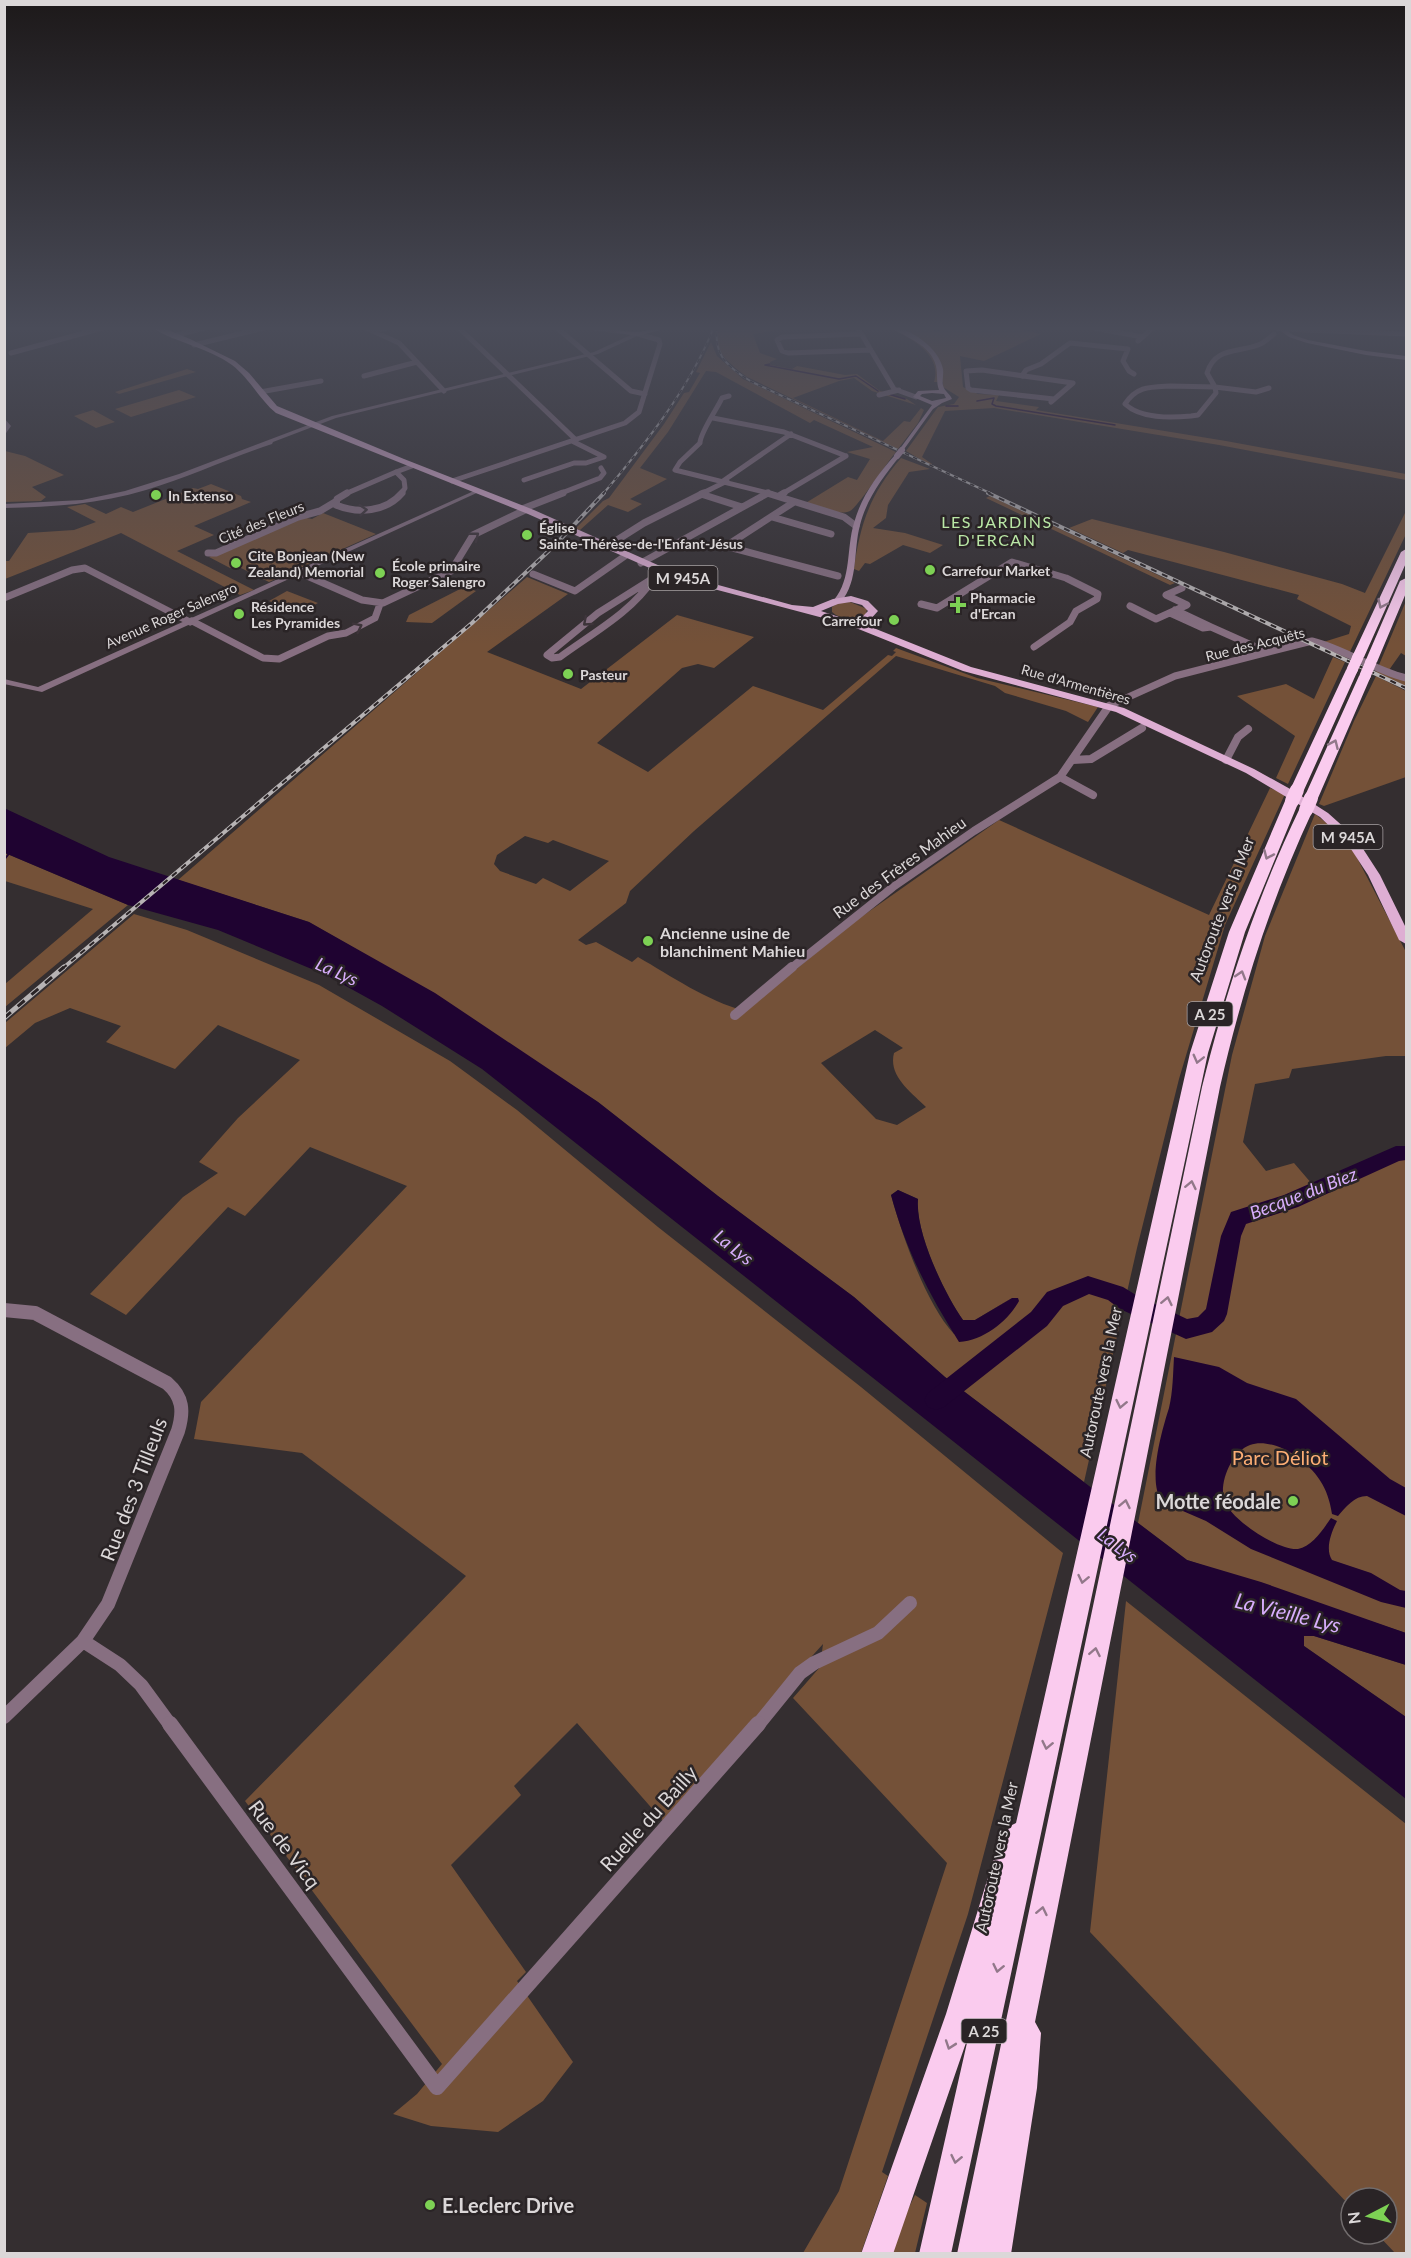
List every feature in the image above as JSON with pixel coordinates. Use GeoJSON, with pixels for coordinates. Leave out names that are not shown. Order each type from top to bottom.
{"type":"FeatureCollection","features":[{"type":"Feature","properties":{"kind":"highway","name":"A 25"},"geometry":{"type":"LineString","coordinates":[[972,2253],[1084,1709],[1168,1239],[1235,994],[1301,800],[1407,552]]}},
{"type":"Feature","properties":{"kind":"highway","name":"A 25"},"geometry":{"type":"LineString","coordinates":[[1358,667],[1371,662],[1407,581]]}},
{"type":"Feature","properties":{"kind":"highway","name":"Autoroute vers la Mer"},"geometry":{"type":"LineString","coordinates":[[935,2253],[1059,1688],[1168,1239]]}},
{"type":"Feature","properties":{"kind":"highway"},"geometry":{"type":"LineString","coordinates":[[877,2253],[961,2014],[1007,1861],[1033,1808]]}},
{"type":"Feature","properties":{"kind":"highway"},"geometry":{"type":"LineString","coordinates":[[995,2253],[1006,2174],[1023,2084],[1027,1989]]}},
{"type":"Feature","properties":{"kind":"main road","name":"M 945A"},"geometry":{"type":"LineString","coordinates":[[331,432],[524,509],[663,572],[794,608],[828,610]]}},
{"type":"Feature","properties":{"kind":"main road"},"geometry":{"type":"LineString","coordinates":[[828,610],[844,594],[849,578],[856,526],[863,507],[880,478],[914,432]]}},
{"type":"Feature","properties":{"kind":"main road"},"geometry":{"type":"LineString","coordinates":[[849,578],[851,592],[860,601]]}},
{"type":"Feature","properties":{"kind":"main road"},"geometry":{"type":"LineString","coordinates":[[838,600],[860,601]]}},
{"type":"Feature","properties":{"kind":"main road","name":"Rue d'Armentières"},"geometry":{"type":"LineString","coordinates":[[860,601],[872,608],[873,613],[869,617],[871,625],[888,637]]}},
{"type":"Feature","properties":{"kind":"main road","name":"Rue d'Armentières"},"geometry":{"type":"LineString","coordinates":[[828,610],[850,622],[972,670],[1109,706],[1250,771],[1304,801],[1344,832],[1371,869],[1403,920],[1407,940]]}},
{"type":"Feature","properties":{"kind":"main road"},"geometry":{"type":"LineString","coordinates":[[850,622],[869,617]]}},
{"type":"Feature","properties":{"kind":"street"},"geometry":{"type":"LineString","coordinates":[[4,506],[65,504],[122,495],[294,432]]}},
{"type":"Feature","properties":{"kind":"street"},"geometry":{"type":"LineString","coordinates":[[565,432],[604,462]]}},
{"type":"Feature","properties":{"kind":"street"},"geometry":{"type":"LineString","coordinates":[[452,481],[598,432]]}},
{"type":"Feature","properties":{"kind":"street"},"geometry":{"type":"LineString","coordinates":[[703,432],[700,443],[694,452],[683,457],[675,471],[725,481],[779,496],[810,508],[847,518],[856,526]]}},
{"type":"Feature","properties":{"kind":"street"},"geometry":{"type":"LineString","coordinates":[[779,496],[846,456],[783,432]]}},
{"type":"Feature","properties":{"kind":"street"},"geometry":{"type":"LineString","coordinates":[[606,547],[638,529],[644,523],[725,481],[791,434]]}},
{"type":"Feature","properties":{"kind":"street"},"geometry":{"type":"LineString","coordinates":[[524,480],[574,463],[604,462]]}},
{"type":"Feature","properties":{"kind":"street"},"geometry":{"type":"LineString","coordinates":[[298,572],[362,600],[380,604],[451,571],[473,535],[524,509],[597,480],[604,473],[604,462]]}},
{"type":"Feature","properties":{"kind":"street","name":"Cité des Fleurs"},"geometry":{"type":"LineString","coordinates":[[208,553],[216,553],[298,517],[323,509],[347,492],[412,466]]}},
{"type":"Feature","properties":{"kind":"street"},"geometry":{"type":"LineString","coordinates":[[335,502],[340,508],[356,511],[387,504],[399,497],[405,488],[404,480],[396,472]]}},
{"type":"Feature","properties":{"kind":"street","name":"Avenue Roger Salengro"},"geometry":{"type":"LineString","coordinates":[[4,681],[39,690],[478,491]]}},
{"type":"Feature","properties":{"kind":"street"},"geometry":{"type":"LineString","coordinates":[[641,563],[768,493]]}},
{"type":"Feature","properties":{"kind":"street"},"geometry":{"type":"LineString","coordinates":[[702,494],[742,507]]}},
{"type":"Feature","properties":{"kind":"street"},"geometry":{"type":"LineString","coordinates":[[794,502],[729,543],[729,547],[838,576]]}},
{"type":"Feature","properties":{"kind":"street"},"geometry":{"type":"LineString","coordinates":[[833,513],[852,512],[863,507]]}},
{"type":"Feature","properties":{"kind":"street"},"geometry":{"type":"LineString","coordinates":[[772,517],[831,534]]}},
{"type":"Feature","properties":{"kind":"street"},"geometry":{"type":"LineString","coordinates":[[533,574],[575,591],[625,556]]}},
{"type":"Feature","properties":{"kind":"street"},"geometry":{"type":"LineString","coordinates":[[921,604],[937,608],[1011,562],[1066,578],[1095,591],[1099,597],[1076,611],[1070,622],[1034,647]]}},
{"type":"Feature","properties":{"kind":"street"},"geometry":{"type":"LineString","coordinates":[[4,598],[72,570],[85,568],[270,660],[282,658],[325,637],[344,634],[373,619],[380,604]]}},
{"type":"Feature","properties":{"kind":"street"},"geometry":{"type":"LineString","coordinates":[[653,579],[646,590],[561,656],[548,656],[549,651],[605,610],[663,572]]}},
{"type":"Feature","properties":{"kind":"street"},"geometry":{"type":"LineString","coordinates":[[1130,606],[1156,619],[1187,605],[1166,595],[1182,588]]}},
{"type":"Feature","properties":{"kind":"street"},"geometry":{"type":"LineString","coordinates":[[605,610],[618,613]]}},
{"type":"Feature","properties":{"kind":"street"},"geometry":{"type":"LineString","coordinates":[[1173,611],[1267,652]]}},
{"type":"Feature","properties":{"kind":"street","name":"Rue des Acquêts"},"geometry":{"type":"LineString","coordinates":[[1109,706],[1175,676],[1307,642],[1319,642],[1384,673],[1407,678]]}},
{"type":"Feature","properties":{"kind":"street","name":"Rue des Frères Mahieu"},"geometry":{"type":"LineString","coordinates":[[735,1015],[748,1001],[893,887],[974,831],[1060,777],[1109,706]]}},
{"type":"Feature","properties":{"kind":"street"},"geometry":{"type":"LineString","coordinates":[[1073,760],[1091,759],[1142,728]]}},
{"type":"Feature","properties":{"kind":"street"},"geometry":{"type":"LineString","coordinates":[[1226,760],[1238,737],[1248,729]]}},
{"type":"Feature","properties":{"kind":"street"},"geometry":{"type":"LineString","coordinates":[[1060,777],[1093,795]]}},
{"type":"Feature","properties":{"kind":"street","name":"Rue des 3 Tilleuls"},"geometry":{"type":"LineString","coordinates":[[4,1310],[35,1313],[167,1383],[178,1392],[183,1403],[178,1431],[115,1590],[104,1611],[83,1641],[4,1717]]}},
{"type":"Feature","properties":{"kind":"street","name":"Ruelle du Bailly"},"geometry":{"type":"LineString","coordinates":[[437,2087],[733,1754],[800,1673],[823,1658],[878,1634],[910,1603]]}},
{"type":"Feature","properties":{"kind":"street","name":"Rue de Vicq"},"geometry":{"type":"LineString","coordinates":[[83,1641],[120,1665],[141,1685],[437,2087]]}},
{"type":"Feature","properties":{"kind":"green space"},"geometry":{"type":"Polygon","coordinates":[[[658,432],[668,432],[640,468],[667,479],[630,499],[642,504],[628,512],[608,505],[580,530],[575,529],[603,501],[609,498],[658,432]]]}},
{"type":"Feature","properties":{"kind":"green space"},"geometry":{"type":"Polygon","coordinates":[[[841,432],[855,432],[896,452],[854,508],[845,512],[834,512],[804,504],[848,477],[857,480],[870,459],[847,452],[873,447],[841,432]]]}},
{"type":"Feature","properties":{"kind":"green space"},"geometry":{"type":"Polygon","coordinates":[[[863,432],[883,441],[892,432],[911,432],[898,449],[863,432]]]}},
{"type":"Feature","properties":{"kind":"green space"},"geometry":{"type":"Polygon","coordinates":[[[920,432],[934,432],[922,457],[932,464],[906,451],[920,432]]]}},
{"type":"Feature","properties":{"kind":"green space"},"geometry":{"type":"Polygon","coordinates":[[[1142,432],[1173,432],[1226,441],[1406,474],[1406,480],[1142,432]]]}},
{"type":"Feature","properties":{"kind":"green space"},"geometry":{"type":"Polygon","coordinates":[[[5,451],[25,456],[64,475],[32,487],[46,497],[41,501],[5,502],[5,451]]]}},
{"type":"Feature","properties":{"kind":"green space"},"geometry":{"type":"Polygon","coordinates":[[[901,458],[930,469],[909,472],[888,505],[886,518],[873,528],[905,533],[943,545],[930,553],[903,545],[870,564],[865,563],[859,571],[854,569],[868,509],[882,484],[901,458]]]}},
{"type":"Feature","properties":{"kind":"green space"},"geometry":{"type":"Polygon","coordinates":[[[211,484],[251,502],[194,526],[214,535],[177,551],[254,590],[240,595],[121,533],[5,579],[5,561],[9,561],[28,533],[74,530],[96,522],[67,507],[85,504],[106,514],[121,507],[133,512],[193,488],[198,489],[211,484]]]}},
{"type":"Feature","properties":{"kind":"green space"},"geometry":{"type":"Polygon","coordinates":[[[990,496],[1175,583],[1170,585],[986,498],[990,496]]]}},
{"type":"Feature","properties":{"kind":"green space"},"geometry":{"type":"Polygon","coordinates":[[[1406,511],[1406,534],[1347,658],[1317,644],[1349,634],[1351,626],[1297,599],[1299,595],[1128,550],[1123,553],[1069,528],[1092,519],[1224,552],[1342,584],[1365,593],[1406,511]]]}},
{"type":"Feature","properties":{"kind":"green space"},"geometry":{"type":"Polygon","coordinates":[[[323,513],[376,534],[269,582],[237,566],[230,568],[209,557],[301,517],[312,519],[323,513]]]}},
{"type":"Feature","properties":{"kind":"green space"},"geometry":{"type":"Polygon","coordinates":[[[527,577],[568,594],[487,652],[581,689],[677,615],[754,637],[714,668],[698,664],[682,668],[597,743],[648,772],[753,686],[823,710],[888,655],[892,656],[896,648],[977,678],[1098,707],[1088,722],[1066,711],[1005,693],[995,686],[896,656],[694,831],[630,891],[626,903],[578,940],[586,945],[596,942],[632,962],[638,957],[703,995],[731,1007],[745,1011],[854,922],[999,820],[1209,915],[1270,788],[1285,794],[1225,925],[1179,1079],[1137,1248],[1084,1482],[945,1377],[854,1297],[718,1196],[598,1102],[404,977],[309,922],[178,880],[527,577]],[[525,836],[497,855],[494,864],[500,871],[536,884],[543,878],[570,891],[609,861],[553,840],[548,843],[525,836]],[[875,1030],[821,1063],[876,1119],[897,1125],[926,1107],[902,1083],[894,1069],[894,1053],[903,1048],[875,1030]],[[898,1190],[891,1195],[916,1268],[934,1305],[954,1334],[1012,1298],[975,1320],[963,1320],[932,1262],[921,1228],[918,1199],[898,1190]]]}},
{"type":"Feature","properties":{"kind":"green space"},"geometry":{"type":"Polygon","coordinates":[[[464,587],[476,591],[432,623],[406,622],[409,615],[464,587]]]}},
{"type":"Feature","properties":{"kind":"green space"},"geometry":{"type":"Polygon","coordinates":[[[287,591],[318,603],[299,613],[269,601],[287,591]]]}},
{"type":"Feature","properties":{"kind":"green space"},"geometry":{"type":"Polygon","coordinates":[[[1406,601],[1406,656],[1401,653],[1389,670],[1406,675],[1406,686],[1376,672],[1406,601]]]}},
{"type":"Feature","properties":{"kind":"green space"},"geometry":{"type":"Polygon","coordinates":[[[850,602],[867,609],[866,614],[848,619],[832,612],[832,607],[838,603],[850,602]]]}},
{"type":"Feature","properties":{"kind":"green space"},"geometry":{"type":"Polygon","coordinates":[[[1333,657],[1345,662],[1288,784],[1276,778],[1295,736],[1237,696],[1286,684],[1314,699],[1333,657]]]}},
{"type":"Feature","properties":{"kind":"green space"},"geometry":{"type":"Polygon","coordinates":[[[1376,676],[1406,691],[1406,777],[1324,806],[1319,804],[1354,721],[1376,676]]]}},
{"type":"Feature","properties":{"kind":"green space","name":"Parc Déliot"},"geometry":{"type":"Polygon","coordinates":[[[1315,814],[1342,835],[1355,854],[1406,952],[1406,1056],[1386,1056],[1292,1069],[1289,1078],[1255,1084],[1243,1142],[1266,1171],[1294,1163],[1318,1191],[1406,1156],[1406,1633],[1187,1560],[1138,1523],[1232,1055],[1265,936],[1315,814]]]}},
{"type":"Feature","properties":{"kind":"green space"},"geometry":{"type":"Polygon","coordinates":[[[5,853],[128,905],[5,1007],[5,984],[93,909],[5,881],[5,853]]]}},
{"type":"Feature","properties":{"kind":"green space"},"geometry":{"type":"Polygon","coordinates":[[[134,914],[187,930],[319,985],[450,1061],[517,1110],[658,1227],[861,1387],[1063,1553],[968,1914],[882,2172],[888,2176],[861,2253],[803,2253],[839,2191],[947,1863],[793,1698],[820,1667],[823,1644],[663,1821],[577,1723],[514,1786],[521,1795],[451,1865],[526,1972],[517,1981],[573,2062],[543,2101],[498,2132],[431,2126],[393,2114],[417,2094],[442,2064],[245,1801],[466,1576],[302,1453],[194,1439],[201,1402],[407,1186],[310,1147],[245,1216],[228,1207],[126,1315],[90,1294],[183,1197],[218,1173],[199,1162],[238,1118],[300,1060],[218,1025],[175,1069],[106,1042],[121,1026],[70,1008],[35,1023],[5,1048],[5,1023],[134,914]]]}},
{"type":"Feature","properties":{"kind":"green space"},"geometry":{"type":"Polygon","coordinates":[[[1126,1601],[1406,1824],[1406,2253],[1395,2253],[1388,2246],[1399,2246],[1399,2186],[1339,2186],[1339,2194],[1090,1932],[1126,1601]]]}},
{"type":"Feature","properties":{"kind":"green space"},"geometry":{"type":"Polygon","coordinates":[[[1304,1635],[1314,1636],[1406,1665],[1406,1717],[1304,1646],[1304,1635]]]}},
{"type":"Feature","properties":{"kind":"green space"},"geometry":{"type":"Polygon","coordinates":[[[915,2195],[927,2203],[915,2253],[886,2254],[915,2195]]]}},
{"type":"Feature","properties":{"kind":"water"},"geometry":{"type":"Polygon","coordinates":[[[4,808],[109,857],[309,922],[435,993],[598,1102],[718,1196],[854,1297],[945,1377],[1187,1560],[1261,1582],[1406,1633],[1406,1665],[1314,1636],[1304,1636],[1304,1646],[1406,1717],[1406,1799],[482,1069],[382,1006],[326,975],[218,930],[128,905],[5,853],[4,808]]]}},
{"type":"Feature","properties":{"kind":"water"},"geometry":{"type":"Polygon","coordinates":[[[898,1190],[918,1199],[921,1228],[932,1262],[963,1320],[975,1320],[1012,1298],[1018,1298],[1019,1301],[1014,1309],[994,1329],[977,1338],[959,1342],[928,1289],[911,1253],[891,1195],[898,1190]]]}},
{"type":"Feature","properties":{"kind":"water"},"geometry":{"type":"Polygon","coordinates":[[[1174,1357],[1219,1367],[1247,1383],[1296,1399],[1390,1479],[1406,1488],[1406,1516],[1367,1496],[1362,1496],[1354,1500],[1338,1516],[1332,1514],[1328,1496],[1320,1480],[1309,1467],[1284,1449],[1261,1443],[1250,1445],[1238,1454],[1228,1468],[1223,1485],[1224,1500],[1235,1516],[1256,1532],[1279,1545],[1303,1548],[1317,1537],[1331,1518],[1337,1521],[1329,1546],[1332,1560],[1371,1573],[1400,1590],[1406,1591],[1406,1608],[1381,1602],[1251,1549],[1206,1521],[1162,1502],[1156,1482],[1157,1455],[1170,1402],[1174,1357]]]}},
{"type":"Feature","properties":{"kind":"waterway"},"geometry":{"type":"LineString","coordinates":[[4,860],[11,851]]}},
{"type":"Feature","properties":{"kind":"waterway","name":"Becque du Biez"},"geometry":{"type":"LineString","coordinates":[[936,1400],[1039,1319],[1055,1299],[1088,1285],[1115,1293],[1128,1302],[1186,1329],[1204,1325],[1216,1314],[1231,1236],[1238,1218],[1291,1201],[1396,1154],[1406,1153]]}},
{"type":"Feature","properties":{"kind":"railway"},"geometry":{"type":"LineString","coordinates":[[603,494],[652,432]]}},
{"type":"Feature","properties":{"kind":"railway"},"geometry":{"type":"LineString","coordinates":[[860,432],[992,494]]}},
{"type":"Feature","properties":{"kind":"railway"},"geometry":{"type":"LineString","coordinates":[[62,969],[472,623],[555,545],[604,493]]}},
{"type":"Feature","properties":{"kind":"railway"},"geometry":{"type":"LineString","coordinates":[[988,493],[1406,688]]}},
{"type":"Feature","properties":{"kind":"railway"},"geometry":{"type":"LineString","coordinates":[[4,1018],[64,967]]}},
{"type":"Feature","properties":{"kind":"place","name":"In Extenso"},"geometry":{"type":"Point","coordinates":[156,495]}},
{"type":"Feature","properties":{"kind":"place","name":"Église Sainte-Thérèse-de-l'Enfant-Jésus"},"geometry":{"type":"Point","coordinates":[527,535]}},
{"type":"Feature","properties":{"kind":"place","name":"Cite Bonjean (New Zealand) Memorial"},"geometry":{"type":"Point","coordinates":[236,563]}},
{"type":"Feature","properties":{"kind":"place","name":"Carrefour Market"},"geometry":{"type":"Point","coordinates":[930,570]}},
{"type":"Feature","properties":{"kind":"place","name":"École primaire Roger Salengro"},"geometry":{"type":"Point","coordinates":[380,573]}},
{"type":"Feature","properties":{"kind":"place","name":"Pharmacie d'Ercan"},"geometry":{"type":"Point","coordinates":[958,605]}},
{"type":"Feature","properties":{"kind":"place","name":"Résidence Les Pyramides"},"geometry":{"type":"Point","coordinates":[239,614]}},
{"type":"Feature","properties":{"kind":"place","name":"Carrefour"},"geometry":{"type":"Point","coordinates":[894,620]}},
{"type":"Feature","properties":{"kind":"place","name":"Pasteur"},"geometry":{"type":"Point","coordinates":[568,674]}},
{"type":"Feature","properties":{"kind":"place","name":"Ancienne usine de blanchiment Mahieu"},"geometry":{"type":"Point","coordinates":[648,941]}},
{"type":"Feature","properties":{"kind":"place","name":"Motte féodale"},"geometry":{"type":"Point","coordinates":[1293,1501]}},
{"type":"Feature","properties":{"kind":"place","name":"E.Leclerc Drive"},"geometry":{"type":"Point","coordinates":[430,2205]}},
{"type":"Feature","properties":{"kind":"district","name":"LES JARDINS D'ERCAN"},"geometry":{"type":"Point","coordinates":[997,530]}},
{"type":"Feature","properties":{"kind":"water label","name":"La Lys"},"geometry":{"type":"Point","coordinates":[337,971]}},
{"type":"Feature","properties":{"kind":"water label","name":"La Lys"},"geometry":{"type":"Point","coordinates":[734,1247]}},
{"type":"Feature","properties":{"kind":"water label","name":"La Lys"},"geometry":{"type":"Point","coordinates":[1118,1545]}},
{"type":"Feature","properties":{"kind":"water label","name":"La Vieille Lys"},"geometry":{"type":"Point","coordinates":[1288,1612]}}]}
